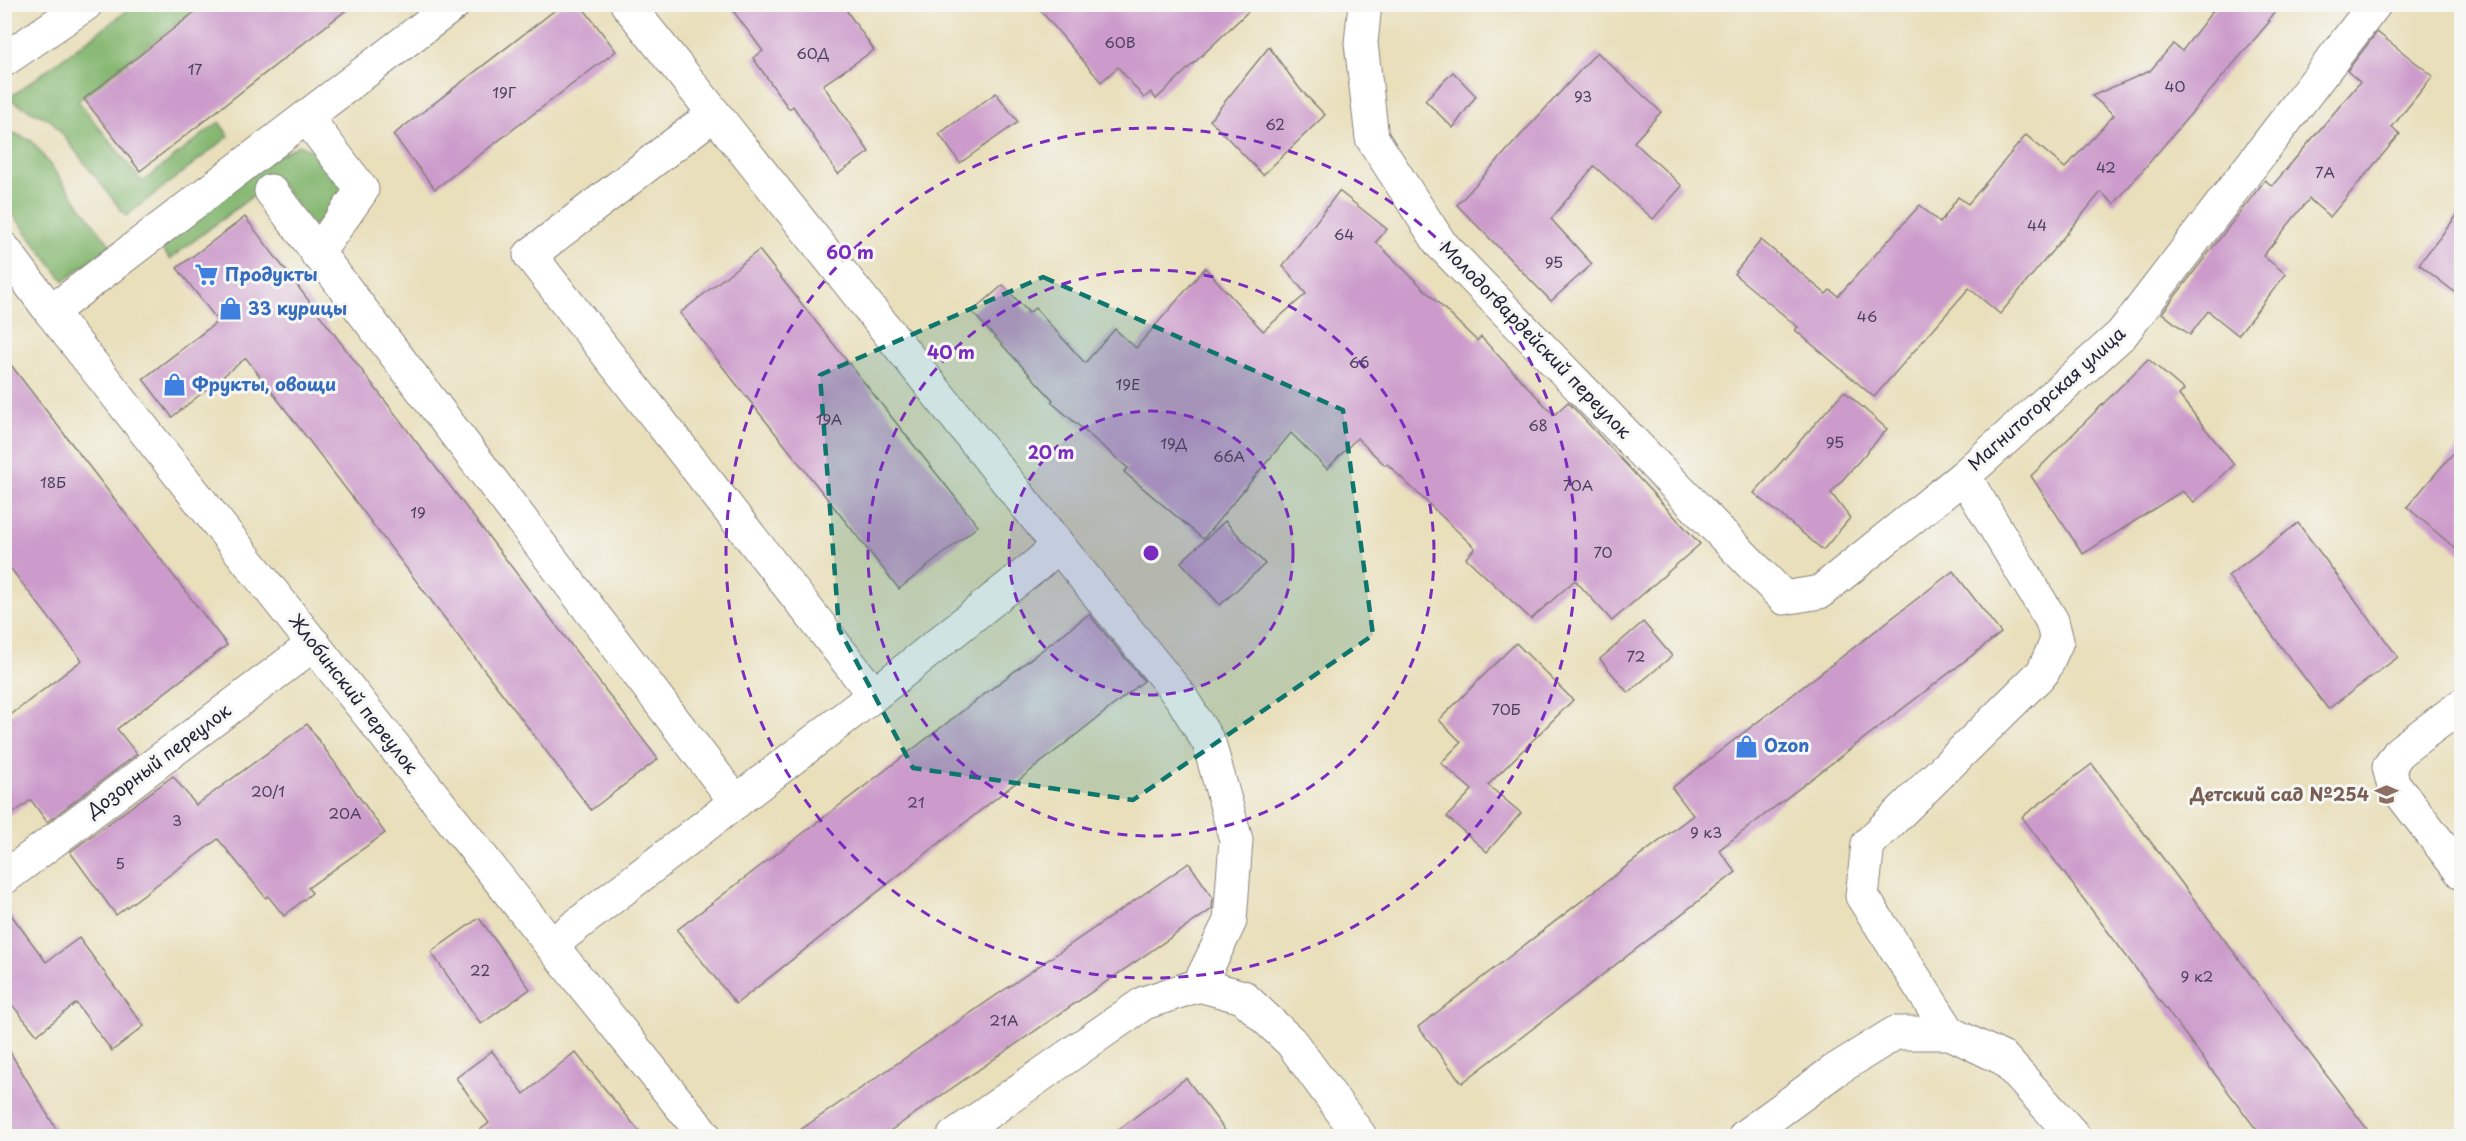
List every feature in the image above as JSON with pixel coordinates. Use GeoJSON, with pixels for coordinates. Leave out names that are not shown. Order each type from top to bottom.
{"type":"FeatureCollection","features":[{"type":"Feature","properties":{"kind":"street"},"geometry":{"type":"LineString","coordinates":[[4,60],[86,4]]}},
{"type":"Feature","properties":{"kind":"street"},"geometry":{"type":"LineString","coordinates":[[51,312],[454,4]]}},
{"type":"Feature","properties":{"kind":"street"},"geometry":{"type":"LineString","coordinates":[[627,4],[1181,697],[1209,743],[1236,840],[1230,921],[1199,985]]}},
{"type":"Feature","properties":{"kind":"street","name":"Молодогвардейский переулок"},"geometry":{"type":"LineString","coordinates":[[1365,4],[1361,43],[1372,138],[1440,243],[1784,598]]}},
{"type":"Feature","properties":{"kind":"street","name":"Магнитогорская улица"},"geometry":{"type":"LineString","coordinates":[[1784,598],[1820,592],[1964,476],[2122,334],[2375,4]]}},
{"type":"Feature","properties":{"kind":"street"},"geometry":{"type":"LineString","coordinates":[[714,114],[530,255],[874,695]]}},
{"type":"Feature","properties":{"kind":"street"},"geometry":{"type":"LineString","coordinates":[[307,118],[362,190],[317,254]]}},
{"type":"Feature","properties":{"kind":"street"},"geometry":{"type":"LineString","coordinates":[[271,191],[736,802]]}},
{"type":"Feature","properties":{"kind":"street","name":"Жлобинский переулок"},"geometry":{"type":"LineString","coordinates":[[4,249],[51,312],[705,1137]]}},
{"type":"Feature","properties":{"kind":"street"},"geometry":{"type":"LineString","coordinates":[[1950,1033],[1862,896],[1868,844],[2043,672],[2057,641],[2052,621],[1964,476]]}},
{"type":"Feature","properties":{"kind":"street"},"geometry":{"type":"LineString","coordinates":[[551,945],[874,695],[1039,563],[1058,545]]}},
{"type":"Feature","properties":{"kind":"street","name":"Дозорный переулок"},"geometry":{"type":"LineString","coordinates":[[4,878],[314,644]]}},
{"type":"Feature","properties":{"kind":"street"},"geometry":{"type":"LineString","coordinates":[[2462,705],[2400,751],[2389,767],[2393,783],[2462,873]]}},
{"type":"Feature","properties":{"kind":"street"},"geometry":{"type":"LineString","coordinates":[[954,1137],[1144,1003],[1199,985],[1244,997],[1291,1041],[1360,1137]]}},
{"type":"Feature","properties":{"kind":"street"},"geometry":{"type":"LineString","coordinates":[[1745,1137],[1834,1071],[1895,1033],[1950,1033],[2004,1059],[2074,1137]]}},
{"type":"Feature","properties":{"kind":"highlighted area"},"geometry":{"type":"Polygon","coordinates":[[[1043,277],[1343,410],[1373,635],[1133,800],[913,768],[839,629],[820,375],[1043,277]]]}},
{"type":"Feature","properties":{"kind":"green space"},"geometry":{"type":"Polygon","coordinates":[[[135,5],[200,5],[78,101],[142,182],[219,122],[229,136],[126,216],[52,121],[8,99],[135,5]]]}},
{"type":"Feature","properties":{"kind":"green space"},"geometry":{"type":"Polygon","coordinates":[[[5,129],[32,141],[110,245],[64,281],[5,204],[5,129]]]}},
{"type":"Feature","properties":{"kind":"green space"},"geometry":{"type":"Polygon","coordinates":[[[299,145],[319,154],[345,188],[337,206],[313,226],[276,178],[170,259],[158,244],[264,163],[299,145]]]}},
{"type":"Feature","properties":{"kind":"building"},"geometry":{"type":"Polygon","coordinates":[[[205,4],[354,4],[140,171],[84,99],[205,4]]]}},
{"type":"Feature","properties":{"kind":"building"},"geometry":{"type":"Polygon","coordinates":[[[563,4],[580,4],[616,51],[435,189],[393,135],[563,4]]]}},
{"type":"Feature","properties":{"kind":"building"},"geometry":{"type":"Polygon","coordinates":[[[728,4],[842,4],[874,50],[823,85],[869,152],[838,174],[793,106],[789,109],[753,58],[763,51],[728,4]]]}},
{"type":"Feature","properties":{"kind":"building"},"geometry":{"type":"Polygon","coordinates":[[[1035,4],[1256,4],[1156,99],[1151,92],[1144,98],[1118,67],[1101,82],[1035,4]]]}},
{"type":"Feature","properties":{"kind":"building"},"geometry":{"type":"Polygon","coordinates":[[[2218,4],[2280,4],[2268,20],[2270,21],[2114,204],[2101,192],[2000,314],[1969,288],[1874,397],[1795,330],[1798,327],[1734,274],[1761,240],[1826,294],[1830,290],[1838,296],[1920,205],[1940,223],[1958,197],[1968,204],[2026,135],[2065,168],[2114,115],[2092,96],[2150,71],[2173,44],[2182,51],[2218,4]]]}},
{"type":"Feature","properties":{"kind":"building"},"geometry":{"type":"Polygon","coordinates":[[[2377,32],[2433,76],[2392,127],[2400,134],[2330,217],[2309,199],[2263,256],[2286,274],[2238,335],[2208,311],[2190,335],[2162,313],[2265,180],[2272,186],[2360,82],[2347,71],[2377,32]]]}},
{"type":"Feature","properties":{"kind":"building"},"geometry":{"type":"Polygon","coordinates":[[[1269,47],[1300,89],[1325,115],[1263,175],[1210,120],[1269,47]]]}},
{"type":"Feature","properties":{"kind":"building"},"geometry":{"type":"Polygon","coordinates":[[[1597,52],[1661,112],[1634,142],[1682,186],[1653,219],[1594,166],[1551,219],[1592,264],[1551,301],[1457,205],[1597,52]]]}},
{"type":"Feature","properties":{"kind":"building"},"geometry":{"type":"Polygon","coordinates":[[[1453,72],[1476,96],[1453,128],[1425,100],[1453,72]]]}},
{"type":"Feature","properties":{"kind":"building"},"geometry":{"type":"Polygon","coordinates":[[[996,93],[1018,122],[960,163],[939,134],[996,93]]]}},
{"type":"Feature","properties":{"kind":"building"},"geometry":{"type":"Polygon","coordinates":[[[1339,191],[1387,229],[1376,242],[1477,341],[1481,337],[1554,415],[1568,402],[1700,544],[1612,621],[1575,580],[1531,619],[1466,558],[1475,548],[1357,438],[1327,469],[1291,433],[1203,539],[1124,472],[1128,468],[1051,402],[1053,400],[972,312],[1003,285],[1029,313],[1035,308],[1085,363],[1115,329],[1136,348],[1205,268],[1263,331],[1306,294],[1283,266],[1339,191]]]}},
{"type":"Feature","properties":{"kind":"building"},"geometry":{"type":"Polygon","coordinates":[[[2462,209],[2462,298],[2419,264],[2462,209]]]}},
{"type":"Feature","properties":{"kind":"building"},"geometry":{"type":"Polygon","coordinates":[[[245,217],[658,759],[591,810],[246,358],[172,417],[143,379],[218,321],[177,268],[245,217]]]}},
{"type":"Feature","properties":{"kind":"building"},"geometry":{"type":"Polygon","coordinates":[[[759,250],[978,526],[899,589],[680,313],[759,250]]]}},
{"type":"Feature","properties":{"kind":"building"},"geometry":{"type":"Polygon","coordinates":[[[4,356],[227,645],[117,729],[137,754],[47,822],[31,800],[4,820],[4,720],[82,660],[4,560],[4,356]]]}},
{"type":"Feature","properties":{"kind":"building"},"geometry":{"type":"Polygon","coordinates":[[[2148,359],[2184,390],[2179,395],[2234,465],[2194,502],[2182,491],[2083,554],[2031,476],[2148,359]]]}},
{"type":"Feature","properties":{"kind":"building"},"geometry":{"type":"Polygon","coordinates":[[[1844,391],[1887,429],[1831,493],[1850,518],[1823,550],[1754,493],[1844,391]]]}},
{"type":"Feature","properties":{"kind":"building"},"geometry":{"type":"Polygon","coordinates":[[[2462,443],[2462,554],[2407,507],[2462,443]]]}},
{"type":"Feature","properties":{"kind":"building"},"geometry":{"type":"Polygon","coordinates":[[[1225,521],[1265,564],[1220,605],[1181,562],[1225,521]]]}},
{"type":"Feature","properties":{"kind":"building"},"geometry":{"type":"Polygon","coordinates":[[[2298,523],[2398,657],[2328,709],[2228,576],[2298,523]]]}},
{"type":"Feature","properties":{"kind":"building"},"geometry":{"type":"Polygon","coordinates":[[[1953,571],[2001,633],[1719,850],[1736,872],[1462,1083],[1418,1027],[1693,815],[1672,788],[1953,571]]]}},
{"type":"Feature","properties":{"kind":"building"},"geometry":{"type":"Polygon","coordinates":[[[1089,614],[1144,681],[736,1004],[677,930],[1089,614]]]}},
{"type":"Feature","properties":{"kind":"building"},"geometry":{"type":"Polygon","coordinates":[[[1643,622],[1672,656],[1628,693],[1600,659],[1643,622]]]}},
{"type":"Feature","properties":{"kind":"building"},"geometry":{"type":"Polygon","coordinates":[[[1516,643],[1573,700],[1488,785],[1521,813],[1487,852],[1447,817],[1472,790],[1441,763],[1461,742],[1439,720],[1516,643]]]}},
{"type":"Feature","properties":{"kind":"building"},"geometry":{"type":"Polygon","coordinates":[[[307,724],[385,833],[308,888],[312,893],[284,916],[268,896],[266,898],[218,839],[116,915],[70,852],[173,776],[196,805],[307,724]]]}},
{"type":"Feature","properties":{"kind":"building"},"geometry":{"type":"Polygon","coordinates":[[[2092,764],[2373,1137],[2262,1137],[2022,817],[2092,764]]]}},
{"type":"Feature","properties":{"kind":"building"},"geometry":{"type":"Polygon","coordinates":[[[1189,863],[1213,898],[1212,909],[881,1137],[790,1137],[1189,863]]]}},
{"type":"Feature","properties":{"kind":"building"},"geometry":{"type":"Polygon","coordinates":[[[4,905],[46,962],[79,938],[144,1026],[112,1051],[76,1003],[37,1035],[4,995],[4,905]]]}},
{"type":"Feature","properties":{"kind":"building"},"geometry":{"type":"Polygon","coordinates":[[[479,918],[530,989],[481,1024],[431,952],[479,918]]]}},
{"type":"Feature","properties":{"kind":"building"},"geometry":{"type":"Polygon","coordinates":[[[4,1042],[61,1137],[4,1137],[4,1042]]]}},
{"type":"Feature","properties":{"kind":"building"},"geometry":{"type":"Polygon","coordinates":[[[492,1051],[524,1094],[575,1052],[644,1137],[471,1137],[489,1123],[456,1078],[492,1051]]]}},
{"type":"Feature","properties":{"kind":"building"},"geometry":{"type":"Polygon","coordinates":[[[1186,1078],[1230,1137],[1109,1137],[1186,1078]]]}},
{"type":"Feature","properties":{"kind":"place","name":"Продукты"},"geometry":{"type":"Point","coordinates":[207,275]}},
{"type":"Feature","properties":{"kind":"place","name":"33 курицы"},"geometry":{"type":"Point","coordinates":[230,309]}},
{"type":"Feature","properties":{"kind":"place","name":"Фрукты, овощи"},"geometry":{"type":"Point","coordinates":[174,385]}},
{"type":"Feature","properties":{"kind":"place","name":"Ozon"},"geometry":{"type":"Point","coordinates":[1746,746]}},
{"type":"Feature","properties":{"kind":"place","name":"Детский сад №254"},"geometry":{"type":"Point","coordinates":[2387,795]}}]}
